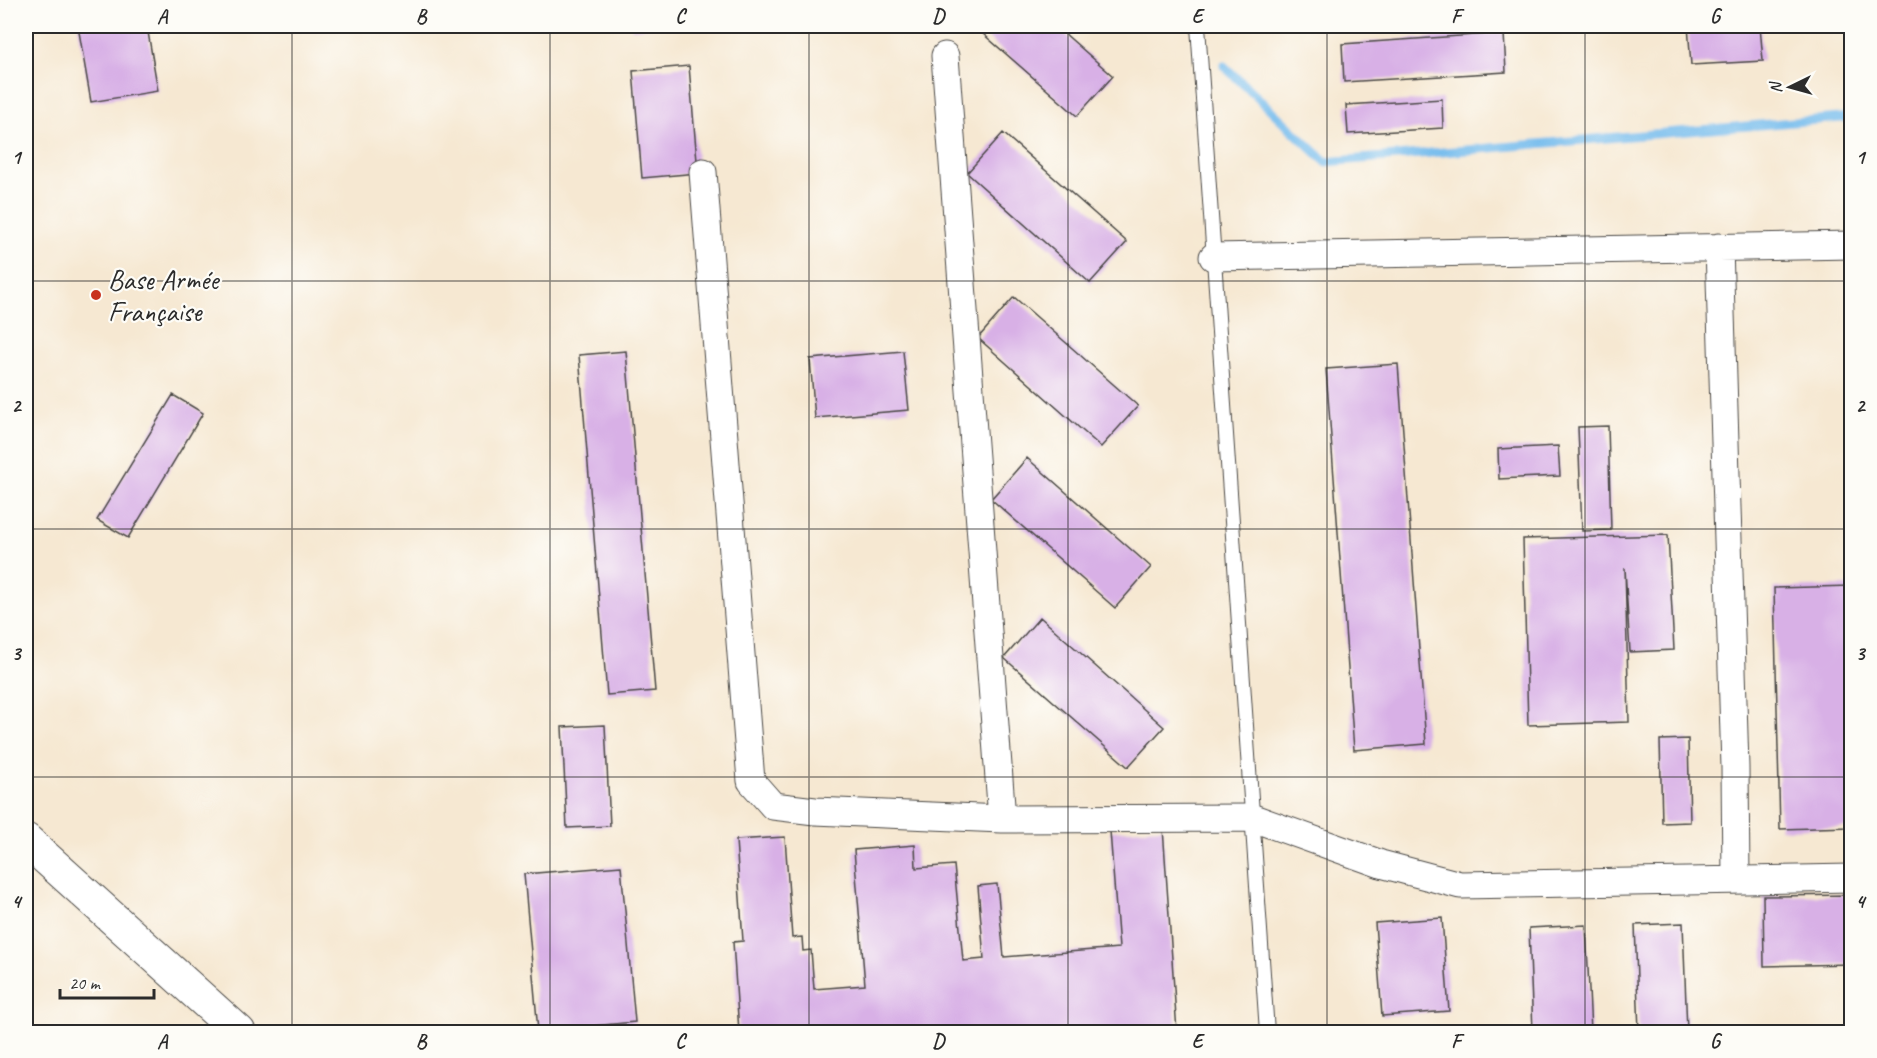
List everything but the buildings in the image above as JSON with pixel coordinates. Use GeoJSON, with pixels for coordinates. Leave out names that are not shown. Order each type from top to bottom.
{"type":"FeatureCollection","features":[{"type":"Feature","properties":{"kind":"main road"},"geometry":{"type":"LineString","coordinates":[[26,840],[239,1032]]}},
{"type":"Feature","properties":{"kind":"street"},"geometry":{"type":"LineString","coordinates":[[945,56],[1002,819]]}},
{"type":"Feature","properties":{"kind":"street"},"geometry":{"type":"LineString","coordinates":[[703,172],[751,781],[773,806],[815,811],[1002,819],[1253,818],[1381,864],[1460,885],[1851,878]]}},
{"type":"Feature","properties":{"kind":"street"},"geometry":{"type":"LineString","coordinates":[[1213,256],[1851,245]]}},
{"type":"Feature","properties":{"kind":"street"},"geometry":{"type":"LineString","coordinates":[[1719,247],[1735,767],[1736,880]]}},
{"type":"Feature","properties":{"kind":"lane"},"geometry":{"type":"LineString","coordinates":[[1198,26],[1266,1032]]}},
{"type":"Feature","properties":{"kind":"waterway"},"geometry":{"type":"LineString","coordinates":[[1224,66],[1326,162],[1852,117]]}},
{"type":"Feature","properties":{"kind":"place","name":"Base Armée Française"},"geometry":{"type":"Point","coordinates":[96,295]}}]}
